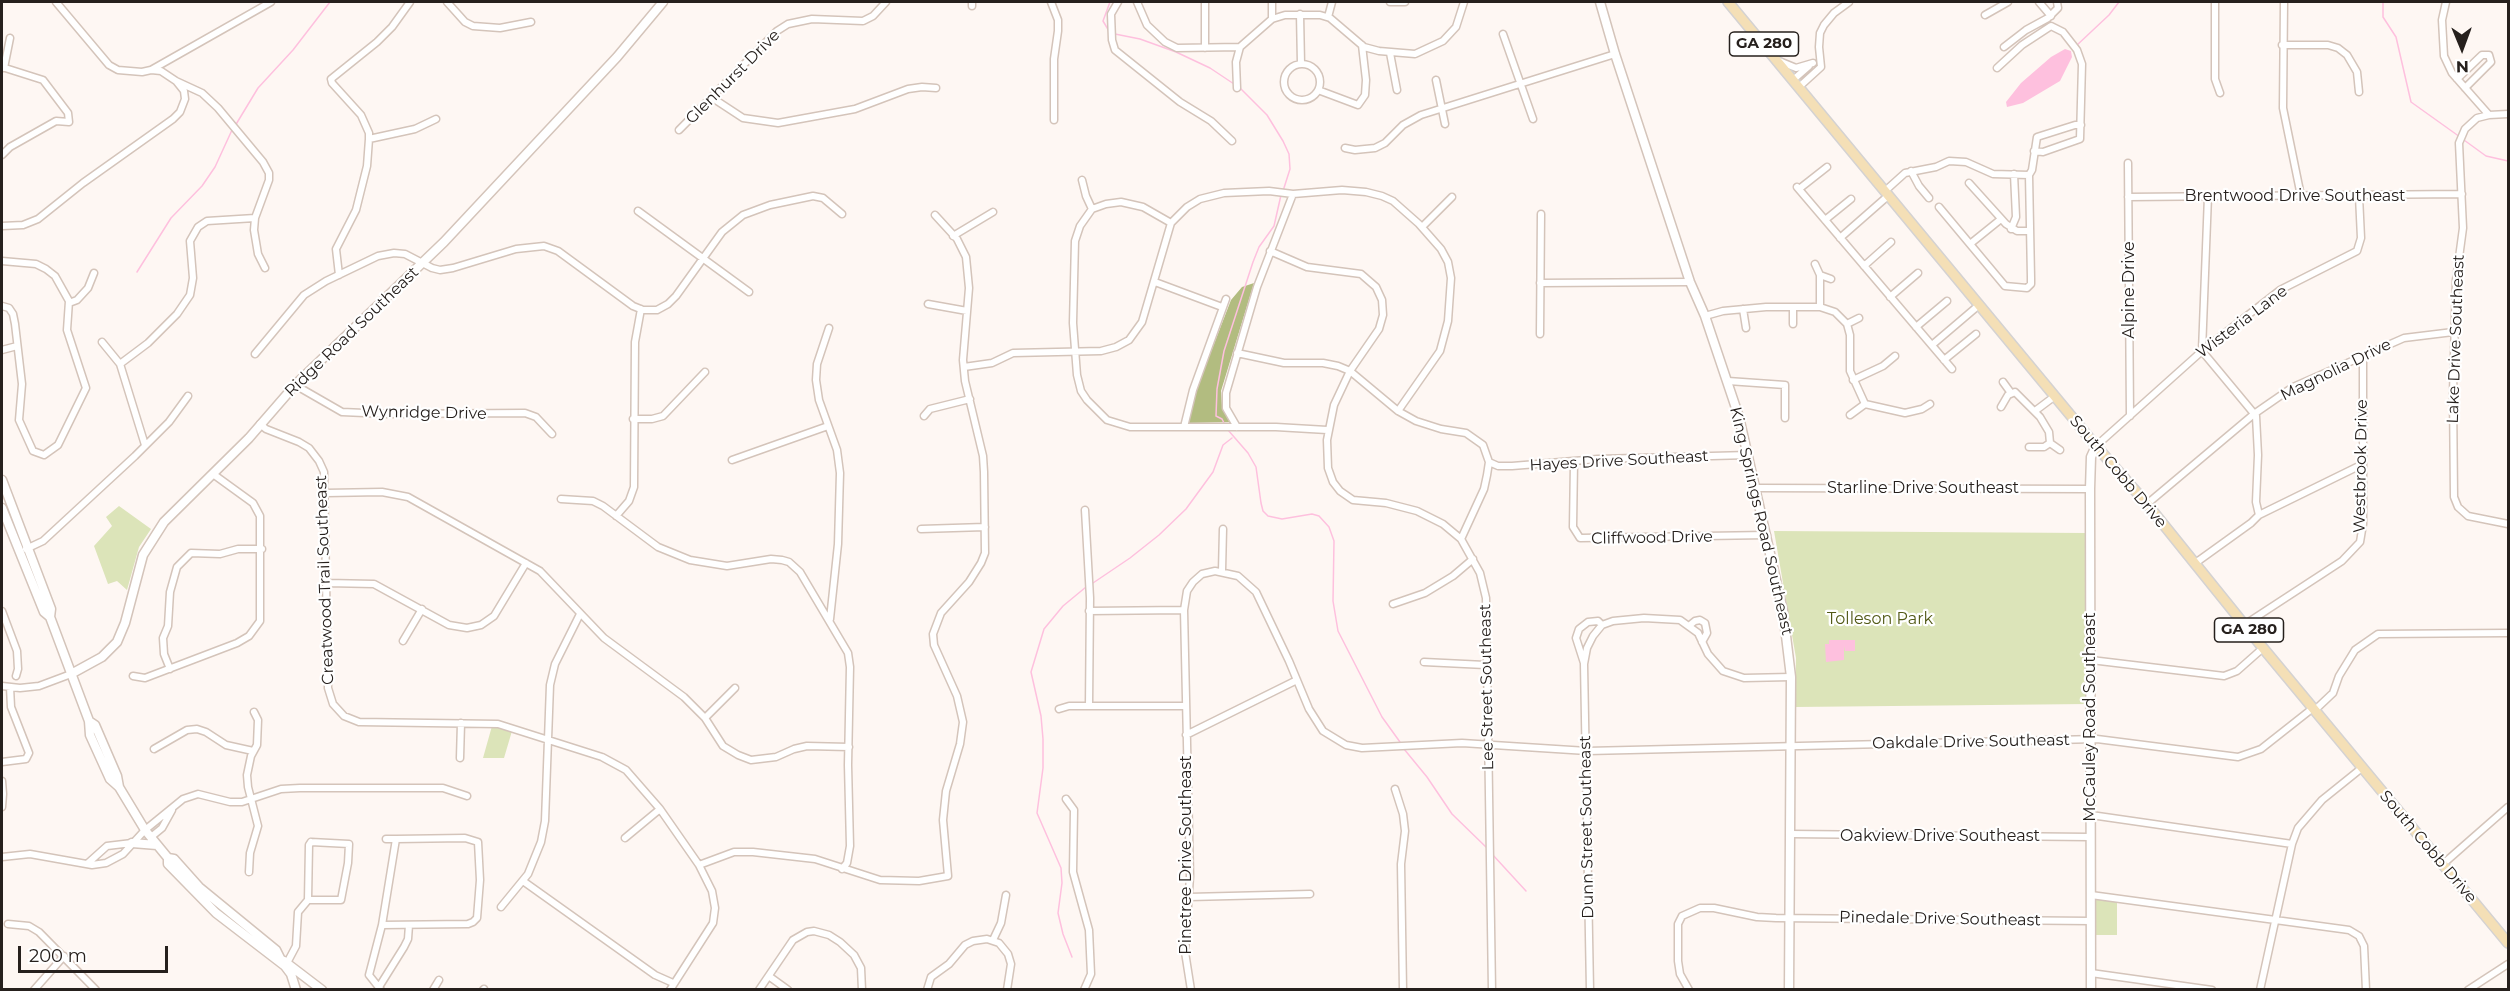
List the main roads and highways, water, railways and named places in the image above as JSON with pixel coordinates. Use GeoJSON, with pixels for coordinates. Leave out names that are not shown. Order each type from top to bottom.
{"type":"FeatureCollection","features":[{"type":"Feature","properties":{"kind":"main road","name":"South Cobb Drive"},"geometry":{"type":"LineString","coordinates":[[1728,2],[2096,446],[2147,504],[2244,625],[2508,943]]}},
{"type":"Feature","properties":{"kind":"waterway"},"geometry":{"type":"LineString","coordinates":[[235,126],[258,88],[293,50],[330,2]]}},
{"type":"Feature","properties":{"kind":"waterway"},"geometry":{"type":"LineString","coordinates":[[1109,31],[1103,21],[1110,2]]}},
{"type":"Feature","properties":{"kind":"waterway"},"geometry":{"type":"LineString","coordinates":[[2076,46],[2109,15],[2119,2]]}},
{"type":"Feature","properties":{"kind":"waterway"},"geometry":{"type":"LineString","coordinates":[[2383,2],[2383,17],[2396,37],[2411,102],[2460,137]]}},
{"type":"Feature","properties":{"kind":"waterway"},"geometry":{"type":"LineString","coordinates":[[1115,34],[1140,39],[1176,52],[1210,68],[1234,84]]}},
{"type":"Feature","properties":{"kind":"waterway"},"geometry":{"type":"LineString","coordinates":[[1240,88],[1267,115],[1289,154],[1290,169],[1283,191]]}},
{"type":"Feature","properties":{"kind":"waterway"},"geometry":{"type":"LineString","coordinates":[[137,272],[171,218],[202,186],[215,167],[232,130]]}},
{"type":"Feature","properties":{"kind":"waterway"},"geometry":{"type":"LineString","coordinates":[[2464,140],[2486,156],[2508,161]]}},
{"type":"Feature","properties":{"kind":"waterway"},"geometry":{"type":"LineString","coordinates":[[1225,425],[1222,419],[1216,416],[1217,389],[1224,351],[1253,262],[1259,247],[1274,226],[1281,195]]}},
{"type":"Feature","properties":{"kind":"waterway"},"geometry":{"type":"LineString","coordinates":[[1228,430],[1248,453],[1256,467],[1261,503],[1263,511],[1268,516],[1282,519],[1312,514],[1319,516],[1329,527],[1334,541],[1333,601],[1338,631],[1382,717],[1400,742]]}},
{"type":"Feature","properties":{"kind":"waterway"},"geometry":{"type":"LineString","coordinates":[[1093,583],[1159,535],[1186,509],[1213,472],[1223,445],[1232,438]]}},
{"type":"Feature","properties":{"kind":"waterway"},"geometry":{"type":"LineString","coordinates":[[1072,957],[1058,913],[1062,883],[1061,868],[1037,813],[1043,768],[1043,739],[1041,716],[1031,672],[1044,629],[1063,606],[1086,587]]}},
{"type":"Feature","properties":{"kind":"waterway"},"geometry":{"type":"LineString","coordinates":[[1404,749],[1427,777],[1452,814],[1487,848]]}},
{"type":"Feature","properties":{"kind":"waterway"},"geometry":{"type":"LineString","coordinates":[[1492,854],[1526,891]]}},
{"type":"Feature","properties":{"kind":"park label","name":"Tolleson Park"},"geometry":{"type":"Point","coordinates":[1880,619]}}]}
